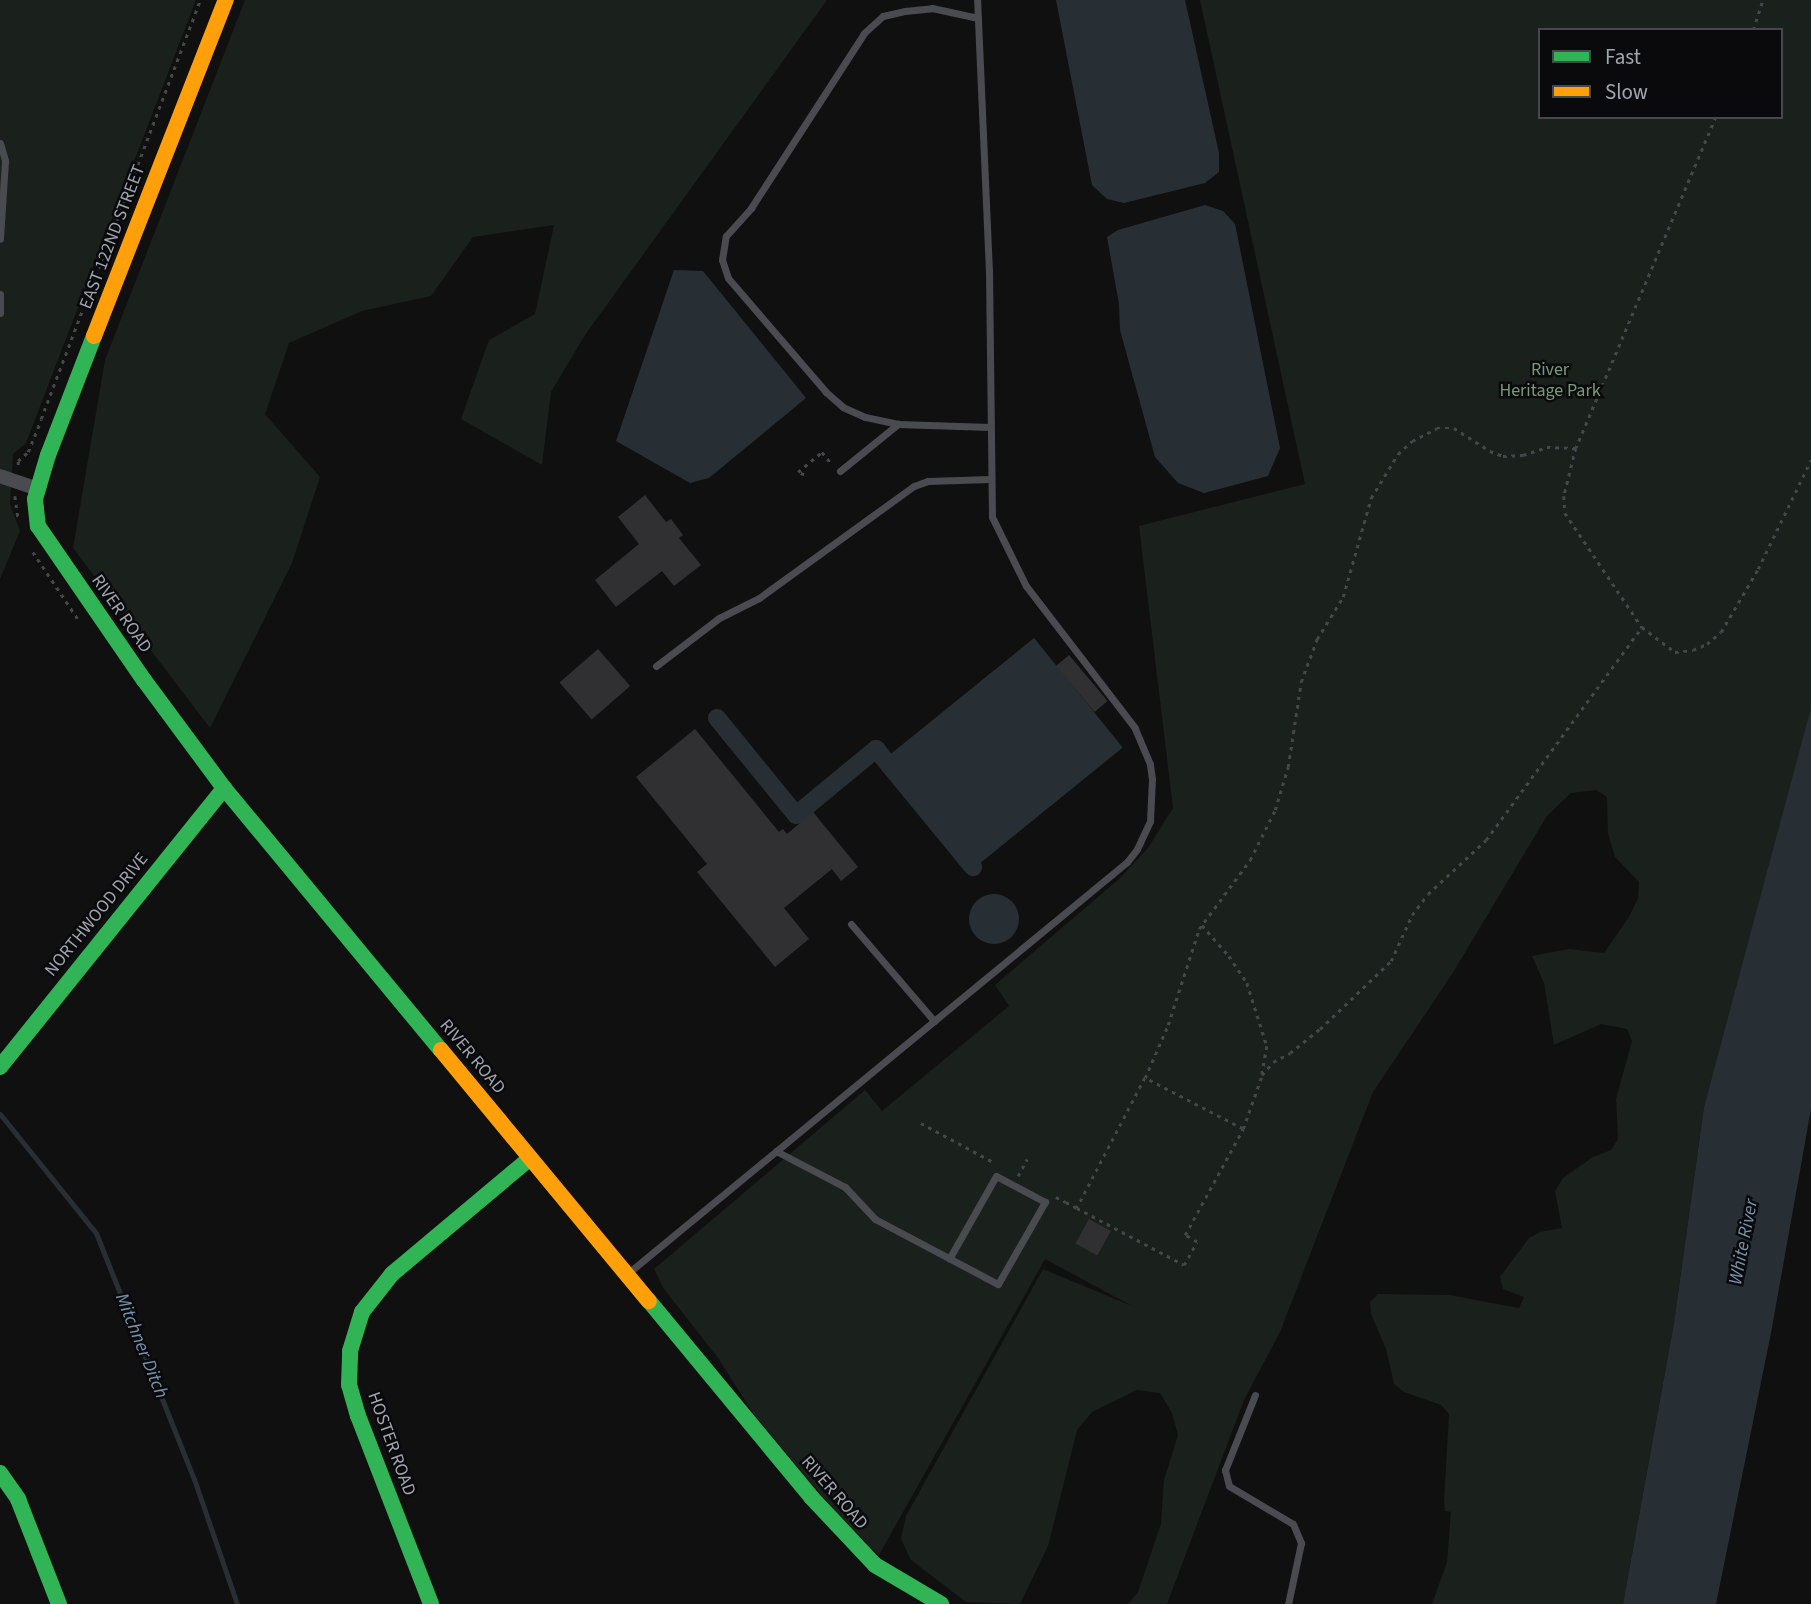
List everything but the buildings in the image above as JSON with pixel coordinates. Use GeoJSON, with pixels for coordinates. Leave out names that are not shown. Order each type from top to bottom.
{"type":"FeatureCollection","features":[{"type":"Feature","properties":{"kind":"street","name":"EAST 122ND STREET"},"geometry":{"type":"LineString","coordinates":[[37,489],[226,0]]}},
{"type":"Feature","properties":{"kind":"street"},"geometry":{"type":"LineString","coordinates":[[0,476],[37,489]]}},
{"type":"Feature","properties":{"kind":"street","name":"RIVER ROAD"},"geometry":{"type":"LineString","coordinates":[[37,489],[36,519],[45,539],[224,788],[859,1551],[895,1580],[941,1604]]}},
{"type":"Feature","properties":{"kind":"street","name":"NORTHWOOD DRIVE"},"geometry":{"type":"LineString","coordinates":[[0,1067],[224,788]]}},
{"type":"Feature","properties":{"kind":"street","name":"HOSTER ROAD"},"geometry":{"type":"LineString","coordinates":[[430,1604],[358,1416],[349,1385],[350,1350],[362,1312],[382,1285],[530,1158]]}},
{"type":"Feature","properties":{"kind":"street"},"geometry":{"type":"LineString","coordinates":[[0,1473],[18,1499],[59,1604]]}},
{"type":"Feature","properties":{"kind":"lane"},"geometry":{"type":"LineString","coordinates":[[626,1274],[1127,862],[1143,836],[1153,807],[1150,764],[1129,719],[1016,569],[992,517],[989,272],[977,0]]}},
{"type":"Feature","properties":{"kind":"lane"},"geometry":{"type":"LineString","coordinates":[[978,18],[932,8],[905,11],[883,16],[864,33],[751,208],[726,236],[722,260],[728,278],[826,392],[843,407],[865,417],[898,424],[990,427]]}},
{"type":"Feature","properties":{"kind":"lane"},"geometry":{"type":"LineString","coordinates":[[0,143],[5,161],[0,239]]}},
{"type":"Feature","properties":{"kind":"lane"},"geometry":{"type":"LineString","coordinates":[[0,295],[0,313]]}},
{"type":"Feature","properties":{"kind":"lane"},"geometry":{"type":"LineString","coordinates":[[840,471],[898,424]]}},
{"type":"Feature","properties":{"kind":"lane"},"geometry":{"type":"LineString","coordinates":[[656,666],[719,618],[759,598],[905,492],[928,481],[990,479]]}},
{"type":"Feature","properties":{"kind":"lane"},"geometry":{"type":"LineString","coordinates":[[851,924],[934,1021]]}},
{"type":"Feature","properties":{"kind":"lane"},"geometry":{"type":"LineString","coordinates":[[776,1151],[845,1187],[875,1219],[998,1284],[1045,1202],[996,1176],[949,1258]]}},
{"type":"Feature","properties":{"kind":"lane"},"geometry":{"type":"LineString","coordinates":[[1255,1395],[1225,1470],[1229,1486],[1293,1524],[1301,1543],[1288,1604]]}},
{"type":"Feature","properties":{"kind":"path"},"geometry":{"type":"LineString","coordinates":[[19,520],[14,507],[18,461],[27,452],[41,419],[200,0]]}},
{"type":"Feature","properties":{"kind":"path"},"geometry":{"type":"LineString","coordinates":[[1754,28],[1762,0]]}},
{"type":"Feature","properties":{"kind":"path"},"geometry":{"type":"LineString","coordinates":[[1715,119],[1576,448],[1564,496],[1565,513],[1642,627],[1675,652],[1693,650],[1707,644],[1721,632],[1758,569],[1811,460]]}},
{"type":"Feature","properties":{"kind":"path"},"geometry":{"type":"LineString","coordinates":[[1077,1208],[1145,1078],[1168,1025],[1202,925],[1250,860],[1275,810],[1288,767],[1301,682],[1317,639],[1343,597],[1371,498],[1398,454],[1412,441],[1437,428],[1454,428],[1490,451],[1503,456],[1547,447],[1576,448]]}},
{"type":"Feature","properties":{"kind":"path"},"geometry":{"type":"LineString","coordinates":[[804,475],[798,472],[822,452],[840,471]]}},
{"type":"Feature","properties":{"kind":"path"},"geometry":{"type":"LineString","coordinates":[[28,542],[82,625]]}},
{"type":"Feature","properties":{"kind":"path"},"geometry":{"type":"LineString","coordinates":[[1261,1077],[1273,1062],[1290,1053],[1320,1029],[1391,961],[1412,915],[1428,894],[1486,840],[1642,627]]}},
{"type":"Feature","properties":{"kind":"path"},"geometry":{"type":"LineString","coordinates":[[1046,1191],[1184,1265],[1197,1242],[1185,1235],[1243,1129],[1261,1077],[1267,1046],[1247,984],[1230,956],[1202,925]]}},
{"type":"Feature","properties":{"kind":"path"},"geometry":{"type":"LineString","coordinates":[[1145,1078],[1243,1129]]}},
{"type":"Feature","properties":{"kind":"path"},"geometry":{"type":"LineString","coordinates":[[920,1124],[999,1166]]}},
{"type":"Feature","properties":{"kind":"path"},"geometry":{"type":"LineString","coordinates":[[1018,1176],[1027,1159]]}},
{"type":"Feature","properties":{"kind":"path"},"geometry":{"type":"LineString","coordinates":[[1008,1171],[1026,1180]]}},
{"type":"Feature","properties":{"kind":"green space"},"geometry":{"type":"Polygon","coordinates":[[[0,0],[196,0],[26,443],[13,454],[10,504],[20,531],[0,579],[0,0]]]}},
{"type":"Feature","properties":{"kind":"green space"},"geometry":{"type":"Polygon","coordinates":[[[245,0],[827,0],[585,335],[551,392],[542,465],[461,419],[489,340],[535,314],[554,225],[473,237],[431,296],[362,311],[289,343],[265,414],[320,477],[292,563],[210,728],[73,548],[105,360],[245,0]]]}},
{"type":"Feature","properties":{"kind":"green space","name":"River Heritage Park"},"geometry":{"type":"Polygon","coordinates":[[[1200,0],[1811,0],[1811,716],[1704,1107],[1674,1323],[1623,1604],[1432,1604],[1447,1562],[1451,1512],[1445,1511],[1444,1500],[1449,1414],[1441,1405],[1404,1392],[1394,1384],[1386,1349],[1371,1314],[1370,1302],[1378,1294],[1449,1295],[1519,1308],[1524,1297],[1503,1289],[1500,1277],[1529,1238],[1540,1232],[1562,1228],[1555,1191],[1563,1178],[1593,1157],[1611,1150],[1618,1139],[1616,1099],[1632,1041],[1627,1029],[1601,1024],[1554,1045],[1544,983],[1532,956],[1569,949],[1604,953],[1629,917],[1638,898],[1639,882],[1615,857],[1608,833],[1607,797],[1596,790],[1571,793],[1547,816],[1454,971],[1373,1092],[1280,1332],[1244,1400],[1167,1604],[1128,1604],[1138,1592],[1161,1524],[1164,1480],[1178,1435],[1172,1413],[1160,1393],[1137,1390],[1092,1412],[1077,1430],[1048,1546],[1020,1604],[966,1602],[911,1560],[901,1539],[906,1516],[1043,1269],[1132,1306],[1045,1259],[879,1555],[839,1516],[753,1413],[718,1358],[664,1289],[654,1269],[865,1090],[882,1111],[1009,1006],[995,985],[1119,879],[1148,848],[1173,808],[1139,526],[1305,484],[1200,0]]]}},
{"type":"Feature","properties":{"kind":"water"},"geometry":{"type":"Polygon","coordinates":[[[1056,0],[1185,0],[1219,153],[1219,172],[1205,183],[1124,203],[1107,199],[1092,185],[1056,0]]]}},
{"type":"Feature","properties":{"kind":"water"},"geometry":{"type":"Polygon","coordinates":[[[1205,205],[1223,211],[1235,224],[1280,448],[1268,476],[1204,493],[1178,483],[1155,457],[1120,330],[1119,304],[1107,237],[1118,230],[1205,205]]]}},
{"type":"Feature","properties":{"kind":"water"},"geometry":{"type":"Polygon","coordinates":[[[674,270],[703,271],[806,398],[709,478],[690,483],[616,441],[674,270]]]}},
{"type":"Feature","properties":{"kind":"water"},"geometry":{"type":"Polygon","coordinates":[[[1034,638],[1123,748],[977,866],[888,756],[1034,638]]]}},
{"type":"Feature","properties":{"kind":"water","name":"White River"},"geometry":{"type":"Polygon","coordinates":[[[1811,708],[1811,1109],[1771,1333],[1716,1604],[1623,1604],[1674,1323],[1704,1107],[1811,708]]]}},
{"type":"Feature","properties":{"kind":"water"},"geometry":{"type":"Polygon","coordinates":[[[994,894],[1011,902],[1019,919],[1011,936],[994,944],[977,936],[969,919],[977,902],[994,894]]]}},
{"type":"Feature","properties":{"kind":"waterway"},"geometry":{"type":"LineString","coordinates":[[717,718],[796,815],[876,749],[973,867]]}},
{"type":"Feature","properties":{"kind":"waterway","name":"Mitchner Ditch"},"geometry":{"type":"LineString","coordinates":[[0,1114],[96,1233],[194,1479],[237,1604]]}},
{"type":"Feature","properties":{"kind":"traffic: fast"},"geometry":{"type":"LineString","coordinates":[[94,336],[48,455],[35,499],[38,526],[144,680],[224,788],[441,1050]]}},
{"type":"Feature","properties":{"kind":"traffic: fast"},"geometry":{"type":"LineString","coordinates":[[0,1067],[224,788]]}},
{"type":"Feature","properties":{"kind":"traffic: fast"},"geometry":{"type":"LineString","coordinates":[[431,1604],[358,1416],[349,1385],[350,1351],[362,1312],[392,1274],[530,1158]]}},
{"type":"Feature","properties":{"kind":"traffic: fast"},"geometry":{"type":"LineString","coordinates":[[649,1301],[811,1497],[875,1565],[941,1604]]}},
{"type":"Feature","properties":{"kind":"traffic: fast"},"geometry":{"type":"LineString","coordinates":[[0,1473],[18,1499],[59,1604]]}},
{"type":"Feature","properties":{"kind":"traffic: slow"},"geometry":{"type":"LineString","coordinates":[[94,336],[226,0]]}},
{"type":"Feature","properties":{"kind":"traffic: slow"},"geometry":{"type":"LineString","coordinates":[[441,1050],[649,1301]]}}]}
